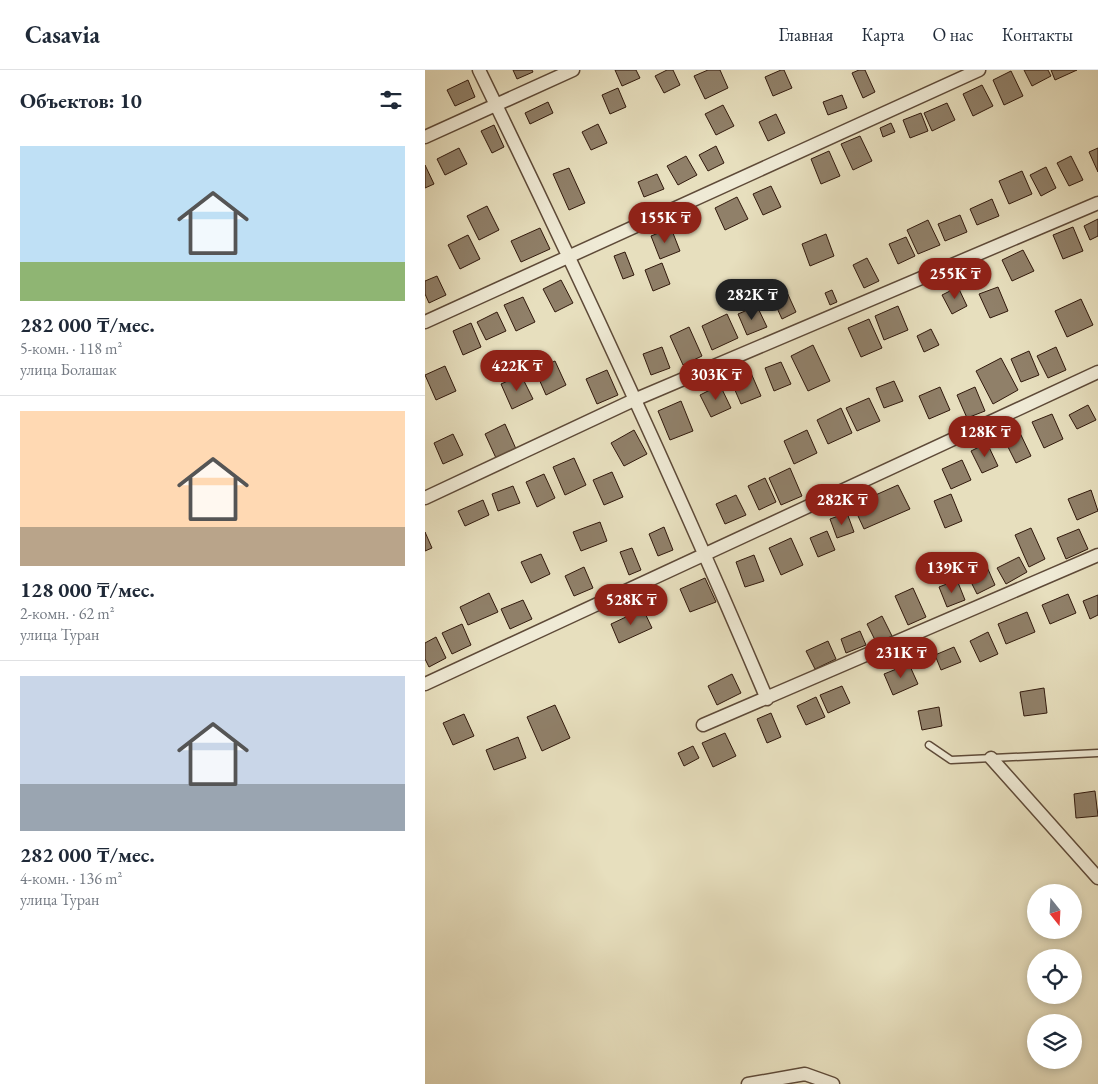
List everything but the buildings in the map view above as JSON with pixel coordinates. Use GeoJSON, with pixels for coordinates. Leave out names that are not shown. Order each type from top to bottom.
{"type":"FeatureCollection","features":[{"type":"Feature","properties":{"kind":"street"},"geometry":{"type":"LineString","coordinates":[[479,70],[569,256],[705,554],[767,699]]}},
{"type":"Feature","properties":{"kind":"street"},"geometry":{"type":"LineString","coordinates":[[425,137],[573,70]]}},
{"type":"Feature","properties":{"kind":"street"},"geometry":{"type":"LineString","coordinates":[[425,322],[979,70]]}},
{"type":"Feature","properties":{"kind":"street"},"geometry":{"type":"LineString","coordinates":[[425,498],[634,400],[1098,202]]}},
{"type":"Feature","properties":{"kind":"street"},"geometry":{"type":"LineString","coordinates":[[425,684],[1098,372]]}},
{"type":"Feature","properties":{"kind":"street"},"geometry":{"type":"LineString","coordinates":[[703,725],[1098,555]]}},
{"type":"Feature","properties":{"kind":"street"},"geometry":{"type":"LineString","coordinates":[[991,758],[1098,878]]}},
{"type":"Feature","properties":{"kind":"street"},"geometry":{"type":"LineString","coordinates":[[747,1084],[805,1074],[833,1084]]}},
{"type":"Feature","properties":{"kind":"lane"},"geometry":{"type":"LineString","coordinates":[[929,745],[951,760],[1098,753]]}}]}
